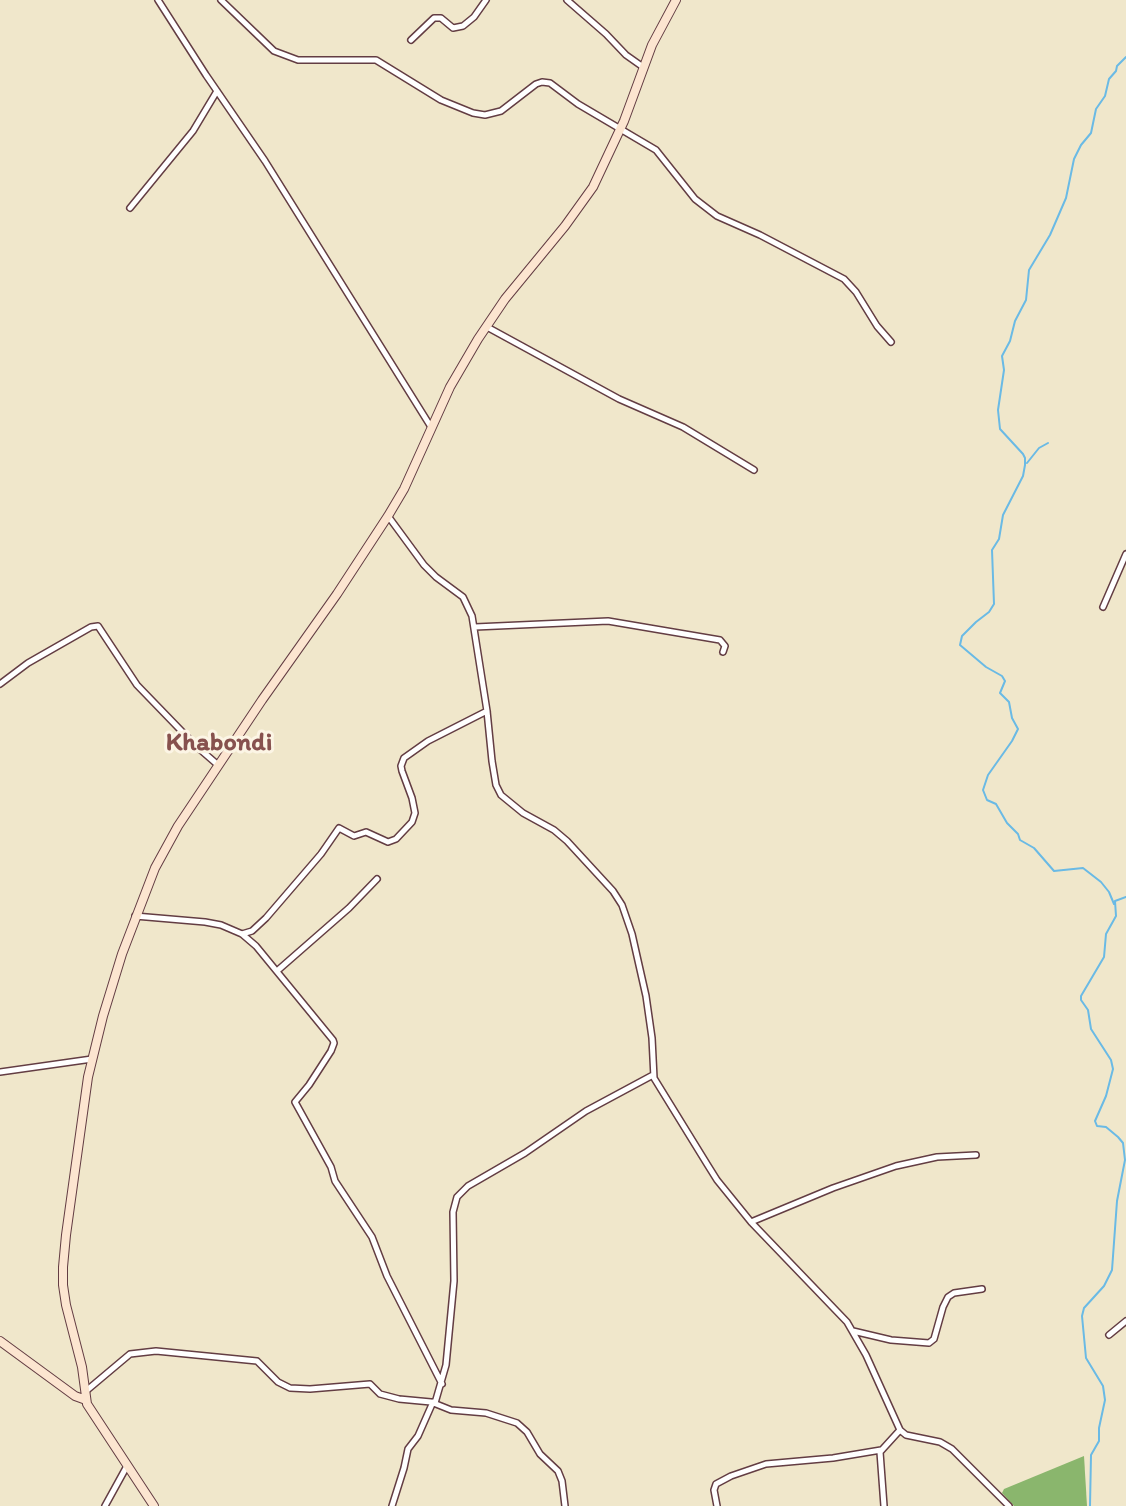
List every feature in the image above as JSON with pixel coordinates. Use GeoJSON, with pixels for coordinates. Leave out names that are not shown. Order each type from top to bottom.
{"type":"FeatureCollection","features":[{"type":"Feature","properties":{"kind":"street"},"geometry":{"type":"LineString","coordinates":[[158,0],[265,161],[431,427]]}},
{"type":"Feature","properties":{"kind":"street"},"geometry":{"type":"LineString","coordinates":[[221,0],[274,51],[298,60],[376,60],[441,100],[473,113],[485,115],[501,111],[536,84],[550,83],[578,104],[656,150],[695,199],[717,216],[760,235],[844,279],[856,292],[877,326],[891,342]]}},
{"type":"Feature","properties":{"kind":"street"},"geometry":{"type":"LineString","coordinates":[[411,39],[433,18],[441,18],[456,29],[463,26],[474,17],[486,0]]}},
{"type":"Feature","properties":{"kind":"street"},"geometry":{"type":"LineString","coordinates":[[567,0],[643,68]]}},
{"type":"Feature","properties":{"kind":"street"},"geometry":{"type":"LineString","coordinates":[[154,1506],[89,1408],[66,1305],[63,1267],[92,1059],[135,916],[167,844],[218,765],[338,594],[388,516],[404,489],[431,427],[463,364],[505,299],[588,196],[621,128],[661,25],[676,0]]}},
{"type":"Feature","properties":{"kind":"street"},"geometry":{"type":"LineString","coordinates":[[130,208],[193,131],[217,91]]}},
{"type":"Feature","properties":{"kind":"street"},"geometry":{"type":"LineString","coordinates":[[487,327],[619,399],[682,427],[754,470]]}},
{"type":"Feature","properties":{"kind":"street"},"geometry":{"type":"LineString","coordinates":[[388,516],[424,566],[465,601],[472,616],[487,711],[492,761],[496,785],[501,795],[523,813],[554,830],[567,841],[607,884],[622,905],[645,987],[652,1038],[653,1075],[717,1180],[751,1222],[791,1266],[833,1306],[853,1330],[900,1430],[906,1435],[940,1442],[952,1449],[1009,1506]]}},
{"type":"Feature","properties":{"kind":"street"},"geometry":{"type":"LineString","coordinates":[[1103,606],[1126,554]]}},
{"type":"Feature","properties":{"kind":"street"},"geometry":{"type":"LineString","coordinates":[[475,627],[608,621],[720,640],[724,646],[723,652]]}},
{"type":"Feature","properties":{"kind":"street"},"geometry":{"type":"LineString","coordinates":[[0,684],[28,663],[90,627],[98,626],[138,685],[195,745],[218,765]]}},
{"type":"Feature","properties":{"kind":"street"},"geometry":{"type":"LineString","coordinates":[[242,934],[252,931],[266,918],[321,854],[339,828],[354,836],[366,832],[388,842],[396,839],[412,822],[416,813],[400,766],[404,758],[428,741],[487,711]]}},
{"type":"Feature","properties":{"kind":"street"},"geometry":{"type":"LineString","coordinates":[[277,971],[349,908],[377,879]]}},
{"type":"Feature","properties":{"kind":"street"},"geometry":{"type":"LineString","coordinates":[[135,916],[205,921],[242,934],[256,946],[334,1042],[331,1051],[309,1085],[295,1102],[331,1167],[335,1181],[372,1237],[387,1276],[442,1384]]}},
{"type":"Feature","properties":{"kind":"street"},"geometry":{"type":"LineString","coordinates":[[0,1072],[92,1059]]}},
{"type":"Feature","properties":{"kind":"street"},"geometry":{"type":"LineString","coordinates":[[392,1506],[408,1449],[418,1436],[434,1403],[442,1384],[446,1365],[454,1281],[453,1212],[457,1197],[468,1186],[525,1153],[586,1111],[653,1075]]}},
{"type":"Feature","properties":{"kind":"street"},"geometry":{"type":"LineString","coordinates":[[751,1222],[814,1195],[896,1166],[937,1157],[976,1155]]}},
{"type":"Feature","properties":{"kind":"street"},"geometry":{"type":"LineString","coordinates":[[853,1330],[891,1340],[927,1344],[934,1339],[948,1297],[954,1293],[982,1289]]}},
{"type":"Feature","properties":{"kind":"street"},"geometry":{"type":"LineString","coordinates":[[1109,1335],[1126,1321]]}},
{"type":"Feature","properties":{"kind":"street"},"geometry":{"type":"LineString","coordinates":[[0,1341],[75,1396],[86,1400]]}},
{"type":"Feature","properties":{"kind":"street"},"geometry":{"type":"LineString","coordinates":[[86,1391],[130,1354],[156,1351],[259,1361],[279,1382],[290,1388],[320,1389],[368,1384],[380,1394],[399,1399],[434,1403],[451,1410],[476,1412],[511,1420],[525,1429],[540,1454],[561,1476],[565,1506]]}},
{"type":"Feature","properties":{"kind":"street"},"geometry":{"type":"LineString","coordinates":[[717,1506],[714,1490],[716,1484],[731,1476],[769,1463],[833,1458],[881,1450],[900,1430]]}},
{"type":"Feature","properties":{"kind":"street"},"geometry":{"type":"LineString","coordinates":[[881,1450],[884,1506]]}},
{"type":"Feature","properties":{"kind":"street"},"geometry":{"type":"LineString","coordinates":[[105,1506],[127,1466]]}},
{"type":"Feature","properties":{"kind":"green space"},"geometry":{"type":"Polygon","coordinates":[[[1084,1456],[1087,1506],[1014,1506],[1002,1493],[1004,1489],[1084,1456]]]}},
{"type":"Feature","properties":{"kind":"waterway"},"geometry":{"type":"LineString","coordinates":[[1114,904],[1109,892],[1101,882],[1083,868],[1054,871],[1034,848],[1020,840],[996,804],[987,800],[983,790],[988,775],[1018,729],[1012,718],[1009,702],[1000,693],[1005,681],[1002,676],[986,667],[960,645],[962,636],[989,612],[994,604],[992,550],[999,539],[1003,515],[1023,476],[1025,465],[1023,454],[1000,429],[998,410],[1004,370],[1002,356],[1010,341],[1015,321],[1026,300],[1029,270],[1050,235],[1066,198],[1074,159],[1081,145],[1091,133],[1096,109],[1105,96],[1109,79],[1126,57]]}},
{"type":"Feature","properties":{"kind":"waterway"},"geometry":{"type":"LineString","coordinates":[[1027,463],[1039,448],[1048,443]]}},
{"type":"Feature","properties":{"kind":"waterway"},"geometry":{"type":"LineString","coordinates":[[1090,1506],[1091,1455],[1099,1441],[1099,1428],[1105,1400],[1103,1386],[1086,1358],[1082,1316],[1084,1308],[1104,1286],[1112,1270],[1117,1201],[1125,1160],[1123,1143],[1106,1127],[1097,1126],[1095,1121],[1106,1096],[1113,1069],[1111,1060],[1091,1029],[1088,1010],[1081,996],[1104,957],[1106,934],[1116,916],[1115,901],[1126,897]]}},
{"type":"Feature","properties":{"kind":"district","name":"Khabondi"},"geometry":{"type":"Point","coordinates":[219,743]}}]}
